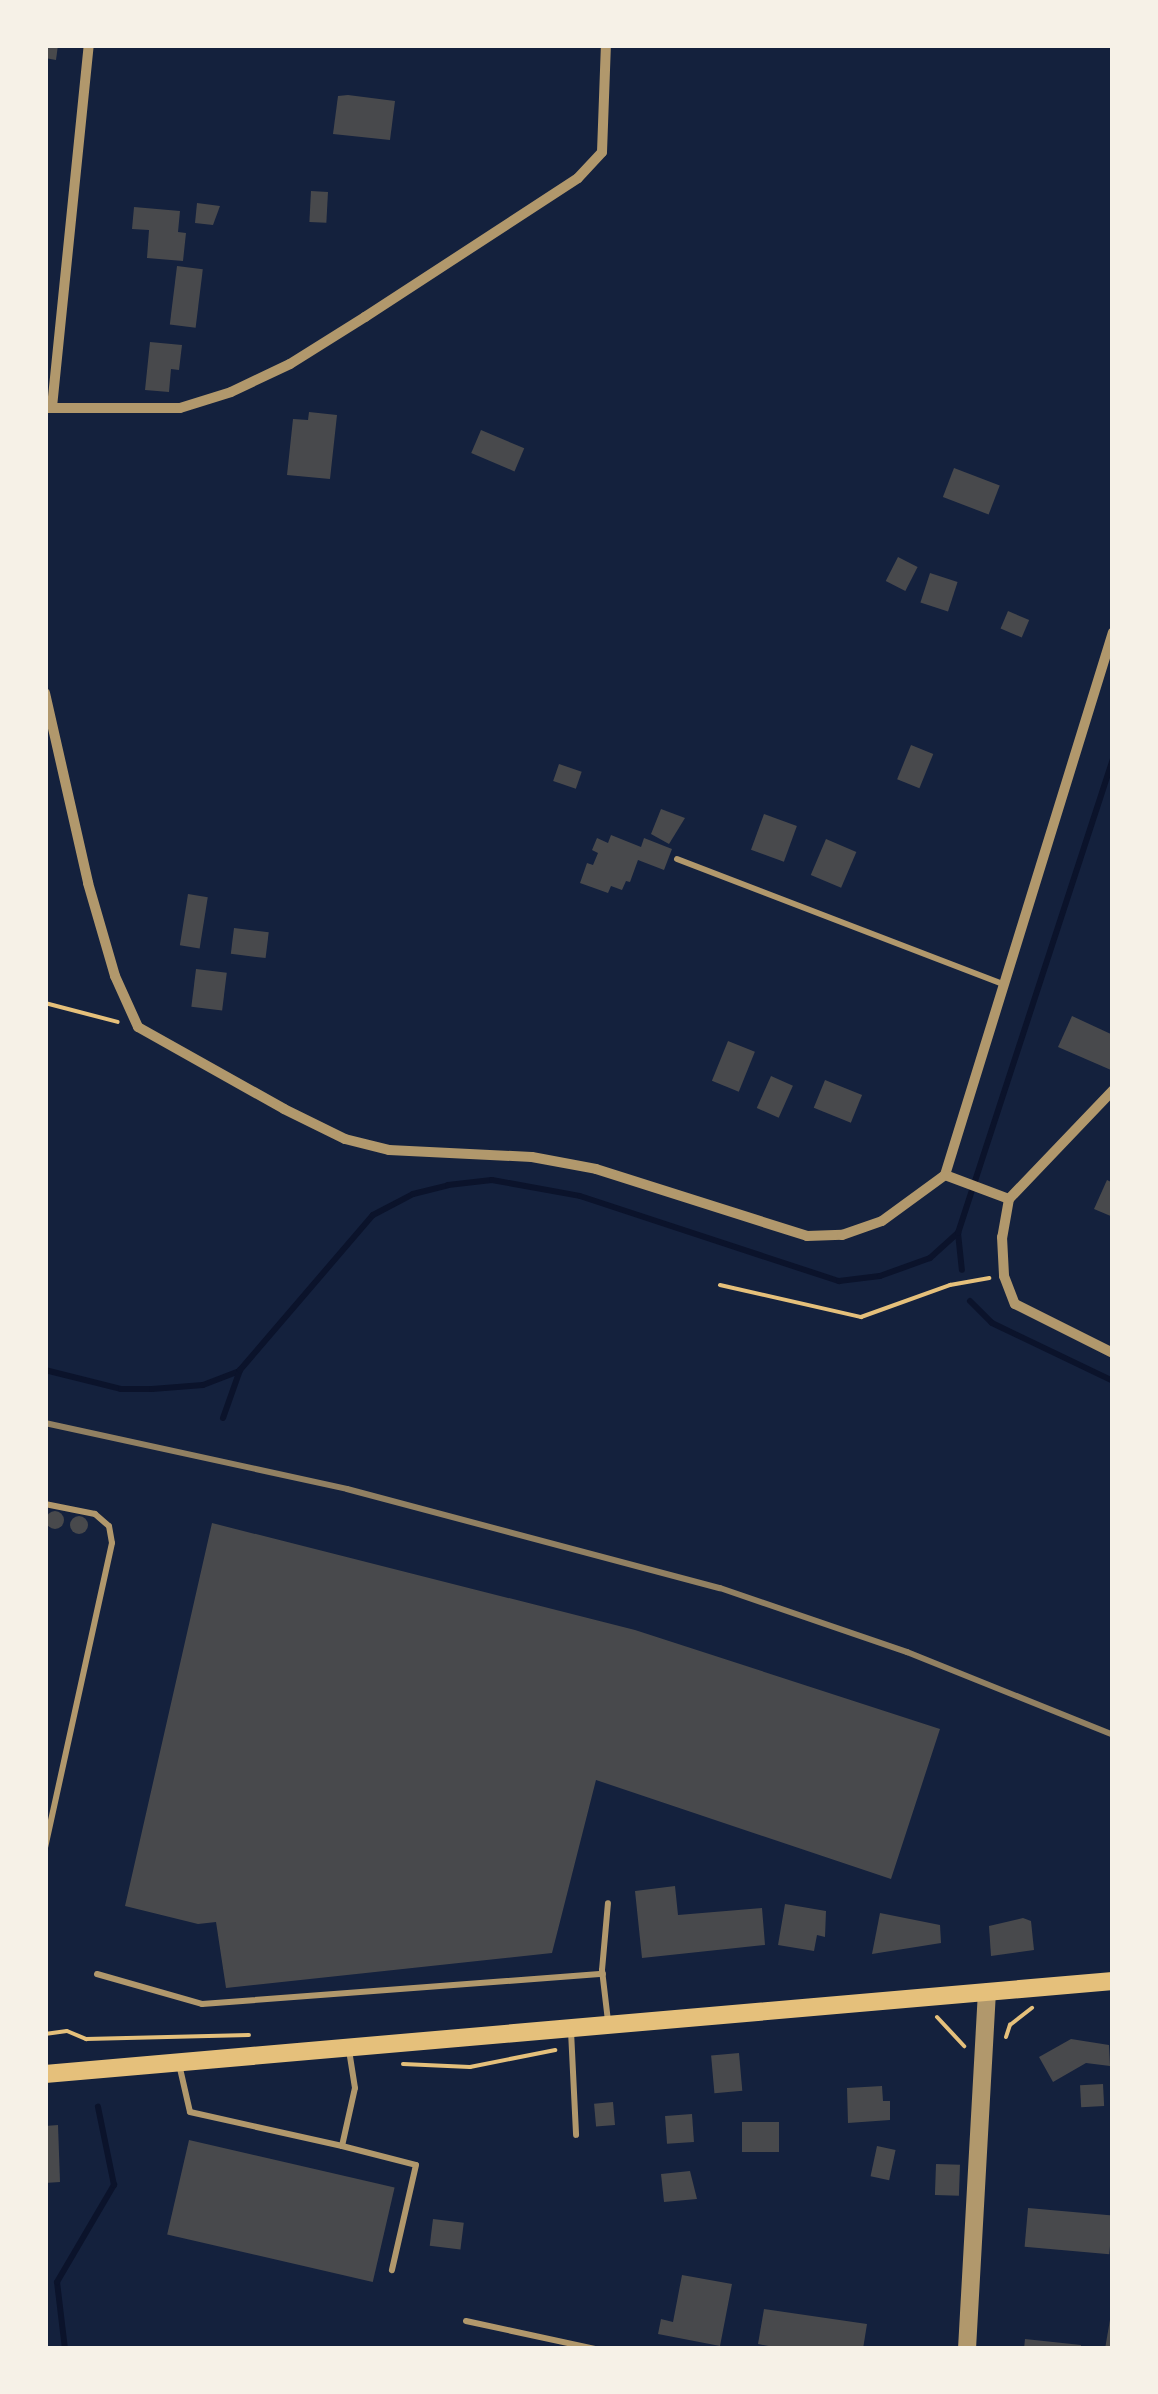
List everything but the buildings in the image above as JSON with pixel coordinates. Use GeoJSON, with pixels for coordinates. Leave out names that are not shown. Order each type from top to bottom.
{"type":"FeatureCollection","features":[{"type":"Feature","properties":{"kind":"main road"},"geometry":{"type":"LineString","coordinates":[[45,2074],[1113,1981]]}},
{"type":"Feature","properties":{"kind":"street"},"geometry":{"type":"LineString","coordinates":[[89,45],[49,408],[180,408],[231,392],[290,364],[578,178],[602,152],[606,45]]}},
{"type":"Feature","properties":{"kind":"street"},"geometry":{"type":"LineString","coordinates":[[45,692],[52,708],[88,882],[115,976],[138,1026],[165,1046],[346,1139],[389,1150],[532,1157],[596,1169],[807,1236],[842,1236],[882,1222],[945,1175],[1007,986],[1113,632]]}},
{"type":"Feature","properties":{"kind":"street"},"geometry":{"type":"LineString","coordinates":[[1113,1090],[1009,1199],[1002,1237],[1004,1276],[1016,1304],[1113,1353]]}},
{"type":"Feature","properties":{"kind":"street"},"geometry":{"type":"LineString","coordinates":[[945,1175],[1009,1199]]}},
{"type":"Feature","properties":{"kind":"street"},"geometry":{"type":"LineString","coordinates":[[967,2349],[987,1993]]}},
{"type":"Feature","properties":{"kind":"lane"},"geometry":{"type":"LineString","coordinates":[[677,859],[1007,986]]}},
{"type":"Feature","properties":{"kind":"lane"},"geometry":{"type":"LineString","coordinates":[[45,1504],[95,1514],[109,1526],[112,1544],[45,1847]]}},
{"type":"Feature","properties":{"kind":"lane"},"geometry":{"type":"LineString","coordinates":[[608,1903],[603,1974],[608,2027]]}},
{"type":"Feature","properties":{"kind":"lane"},"geometry":{"type":"LineString","coordinates":[[96,1974],[202,2004],[603,1974]]}},
{"type":"Feature","properties":{"kind":"lane"},"geometry":{"type":"LineString","coordinates":[[571,2030],[576,2134]]}},
{"type":"Feature","properties":{"kind":"lane"},"geometry":{"type":"LineString","coordinates":[[342,2146],[355,2088],[349,2048]]}},
{"type":"Feature","properties":{"kind":"lane"},"geometry":{"type":"LineString","coordinates":[[178,2062],[190,2112],[416,2164],[392,2270]]}},
{"type":"Feature","properties":{"kind":"lane"},"geometry":{"type":"LineString","coordinates":[[466,2321],[596,2349]]}},
{"type":"Feature","properties":{"kind":"path"},"geometry":{"type":"LineString","coordinates":[[45,1003],[138,1026]]}},
{"type":"Feature","properties":{"kind":"path"},"geometry":{"type":"LineString","coordinates":[[720,1285],[861,1317],[950,1285],[1004,1276]]}},
{"type":"Feature","properties":{"kind":"waterway"},"geometry":{"type":"LineString","coordinates":[[223,1418],[240,1370],[373,1215],[413,1194],[448,1185],[492,1180],[580,1196],[839,1281],[880,1276],[930,1258],[958,1233],[1113,759]]}},
{"type":"Feature","properties":{"kind":"waterway"},"geometry":{"type":"LineString","coordinates":[[958,1233],[962,1270]]}},
{"type":"Feature","properties":{"kind":"waterway"},"geometry":{"type":"LineString","coordinates":[[970,1301],[992,1323],[1113,1381]]}},
{"type":"Feature","properties":{"kind":"waterway"},"geometry":{"type":"LineString","coordinates":[[45,1370],[121,1389],[203,1385],[239,1371]]}},
{"type":"Feature","properties":{"kind":"waterway"},"geometry":{"type":"LineString","coordinates":[[65,2349],[57,2282],[114,2185],[98,2107]]}},
{"type":"Feature","properties":{"kind":"railway"},"geometry":{"type":"LineString","coordinates":[[45,1423],[347,1489],[720,1588],[907,1652],[1113,1735]]}}]}
